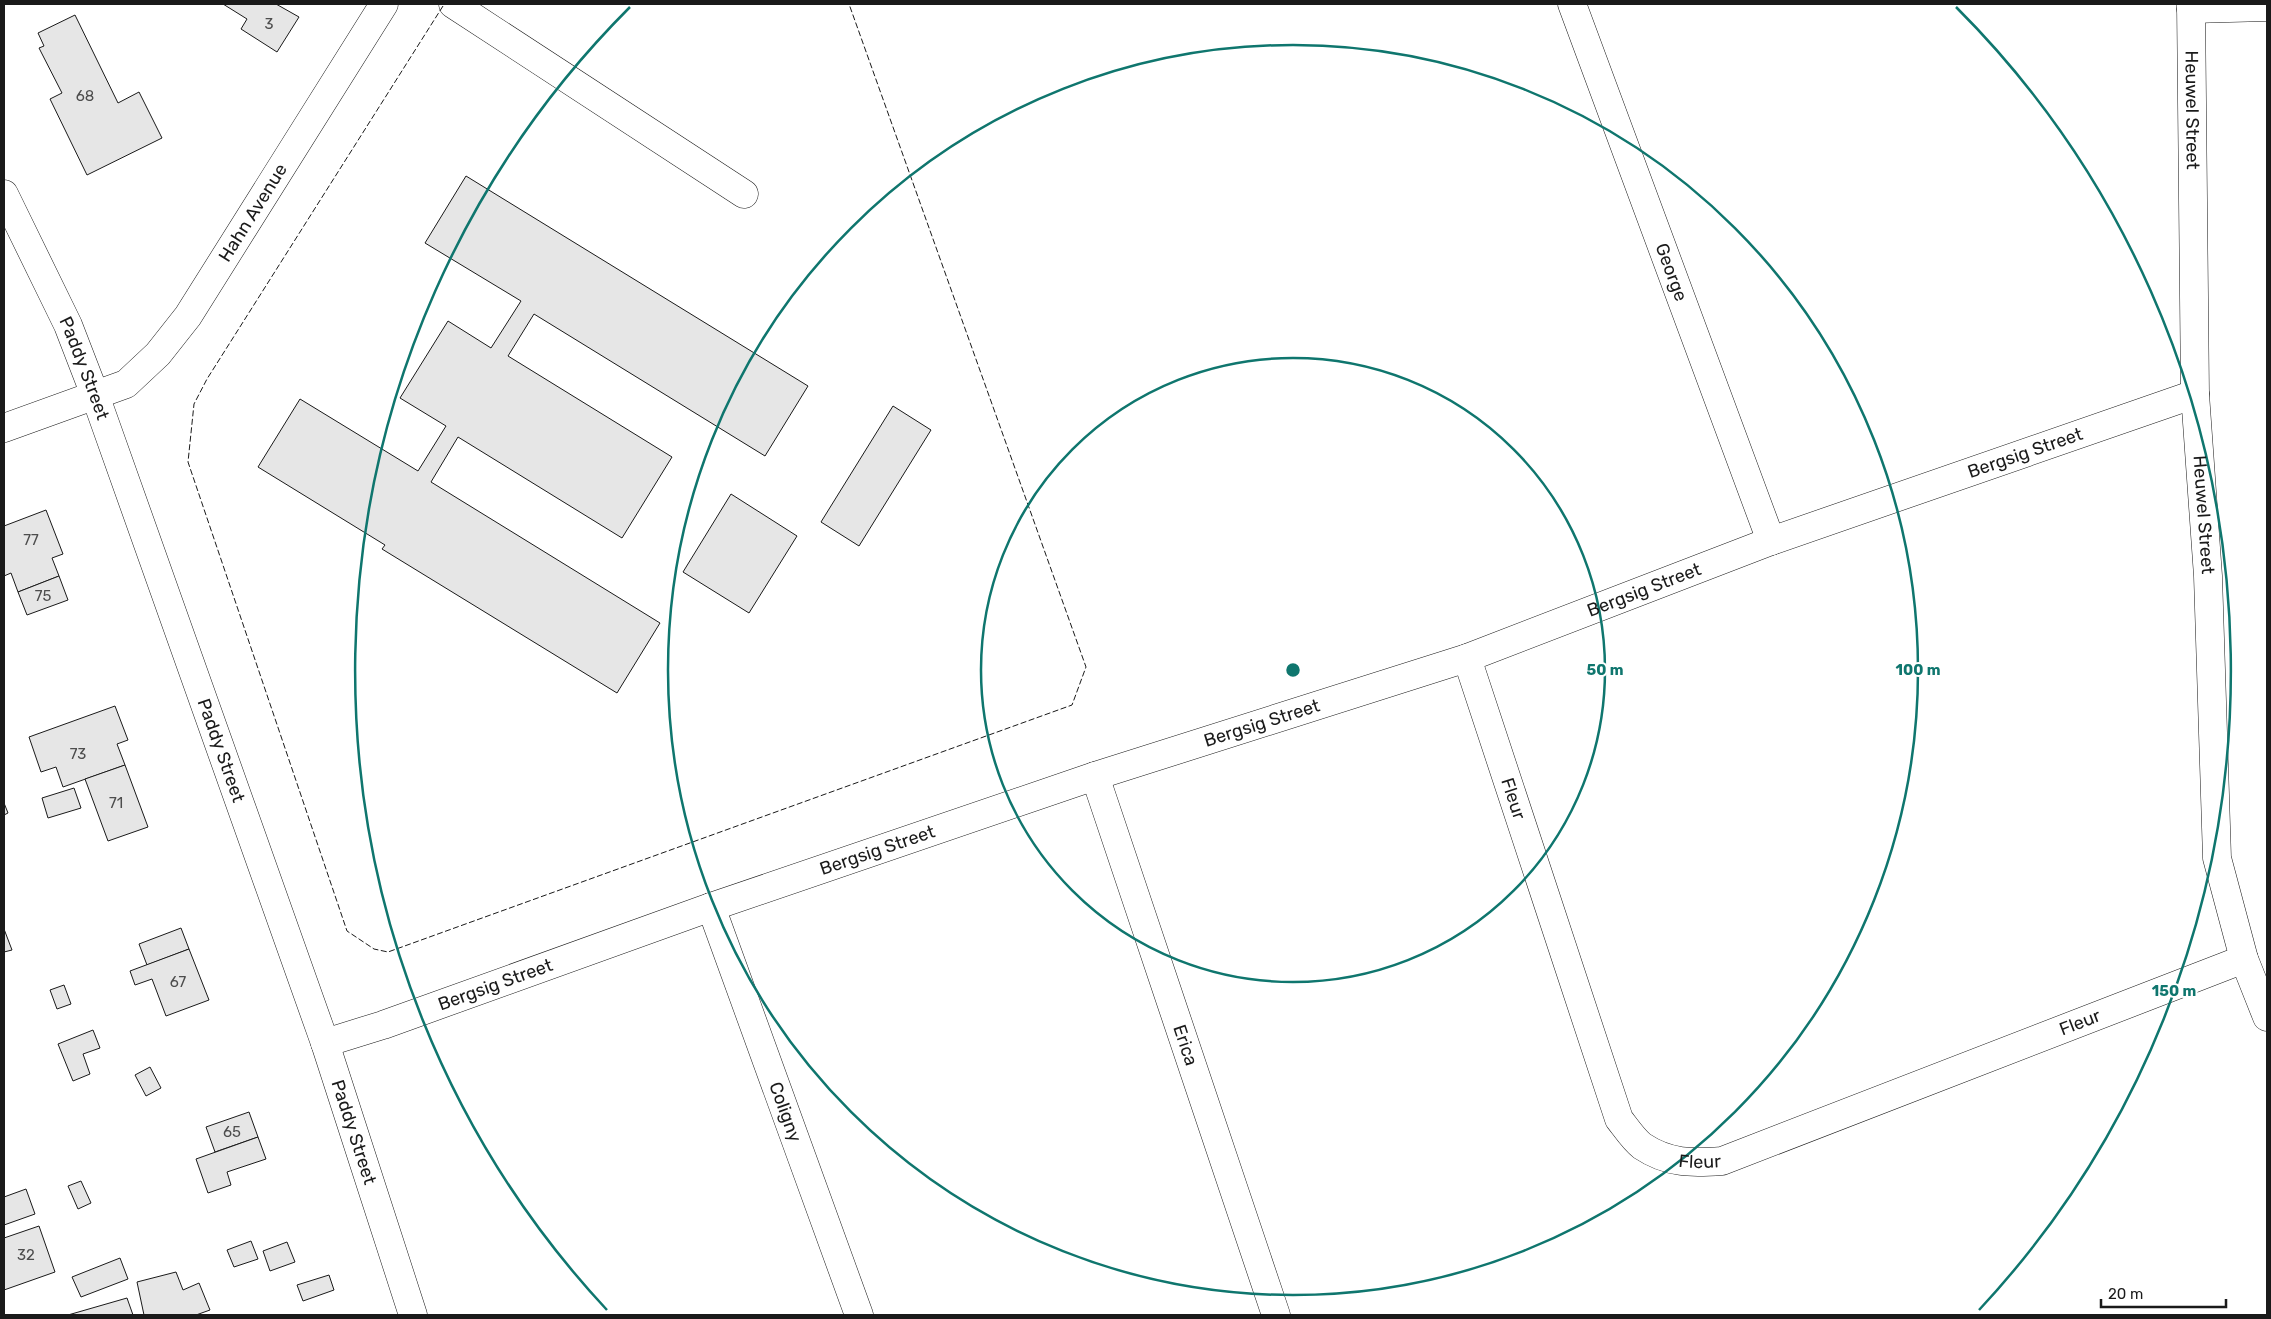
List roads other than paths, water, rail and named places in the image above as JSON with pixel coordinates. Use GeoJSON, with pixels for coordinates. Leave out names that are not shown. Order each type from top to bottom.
{"type":"FeatureCollection","features":[{"type":"Feature","properties":{"kind":"street","name":"Hahn Avenue"},"geometry":{"type":"LineString","coordinates":[[4,428],[126,384],[158,354],[188,316],[384,4]]}},
{"type":"Feature","properties":{"kind":"street"},"geometry":{"type":"LineString","coordinates":[[453,4],[744,194]]}},
{"type":"Feature","properties":{"kind":"street","name":"George"},"geometry":{"type":"LineString","coordinates":[[1572,4],[1771,542]]}},
{"type":"Feature","properties":{"kind":"street"},"geometry":{"type":"LineString","coordinates":[[2191,6],[2267,7]]}},
{"type":"Feature","properties":{"kind":"street","name":"Heuwel Street"},"geometry":{"type":"LineString","coordinates":[[2191,6],[2195,394],[2208,576],[2217,858],[2244,959],[2267,1017]]}},
{"type":"Feature","properties":{"kind":"street","name":"Paddy Street"},"geometry":{"type":"LineString","coordinates":[[4,194],[68,325],[95,395],[325,1043],[413,1315]]}},
{"type":"Feature","properties":{"kind":"street","name":"Bergsig Street"},"geometry":{"type":"LineString","coordinates":[[325,1043],[383,1025],[711,907],[1095,776],[1467,658],[1771,542],[2195,394]]}},
{"type":"Feature","properties":{"kind":"street","name":"Fleur"},"geometry":{"type":"LineString","coordinates":[[1467,658],[1619,1119],[1641,1146],[1663,1156],[1689,1164],[1722,1161],[2244,959]]}},
{"type":"Feature","properties":{"kind":"street","name":"Erica"},"geometry":{"type":"LineString","coordinates":[[1095,776],[1276,1315]]}},
{"type":"Feature","properties":{"kind":"street","name":"Coligny"},"geometry":{"type":"LineString","coordinates":[[711,907],[859,1315]]}}]}
